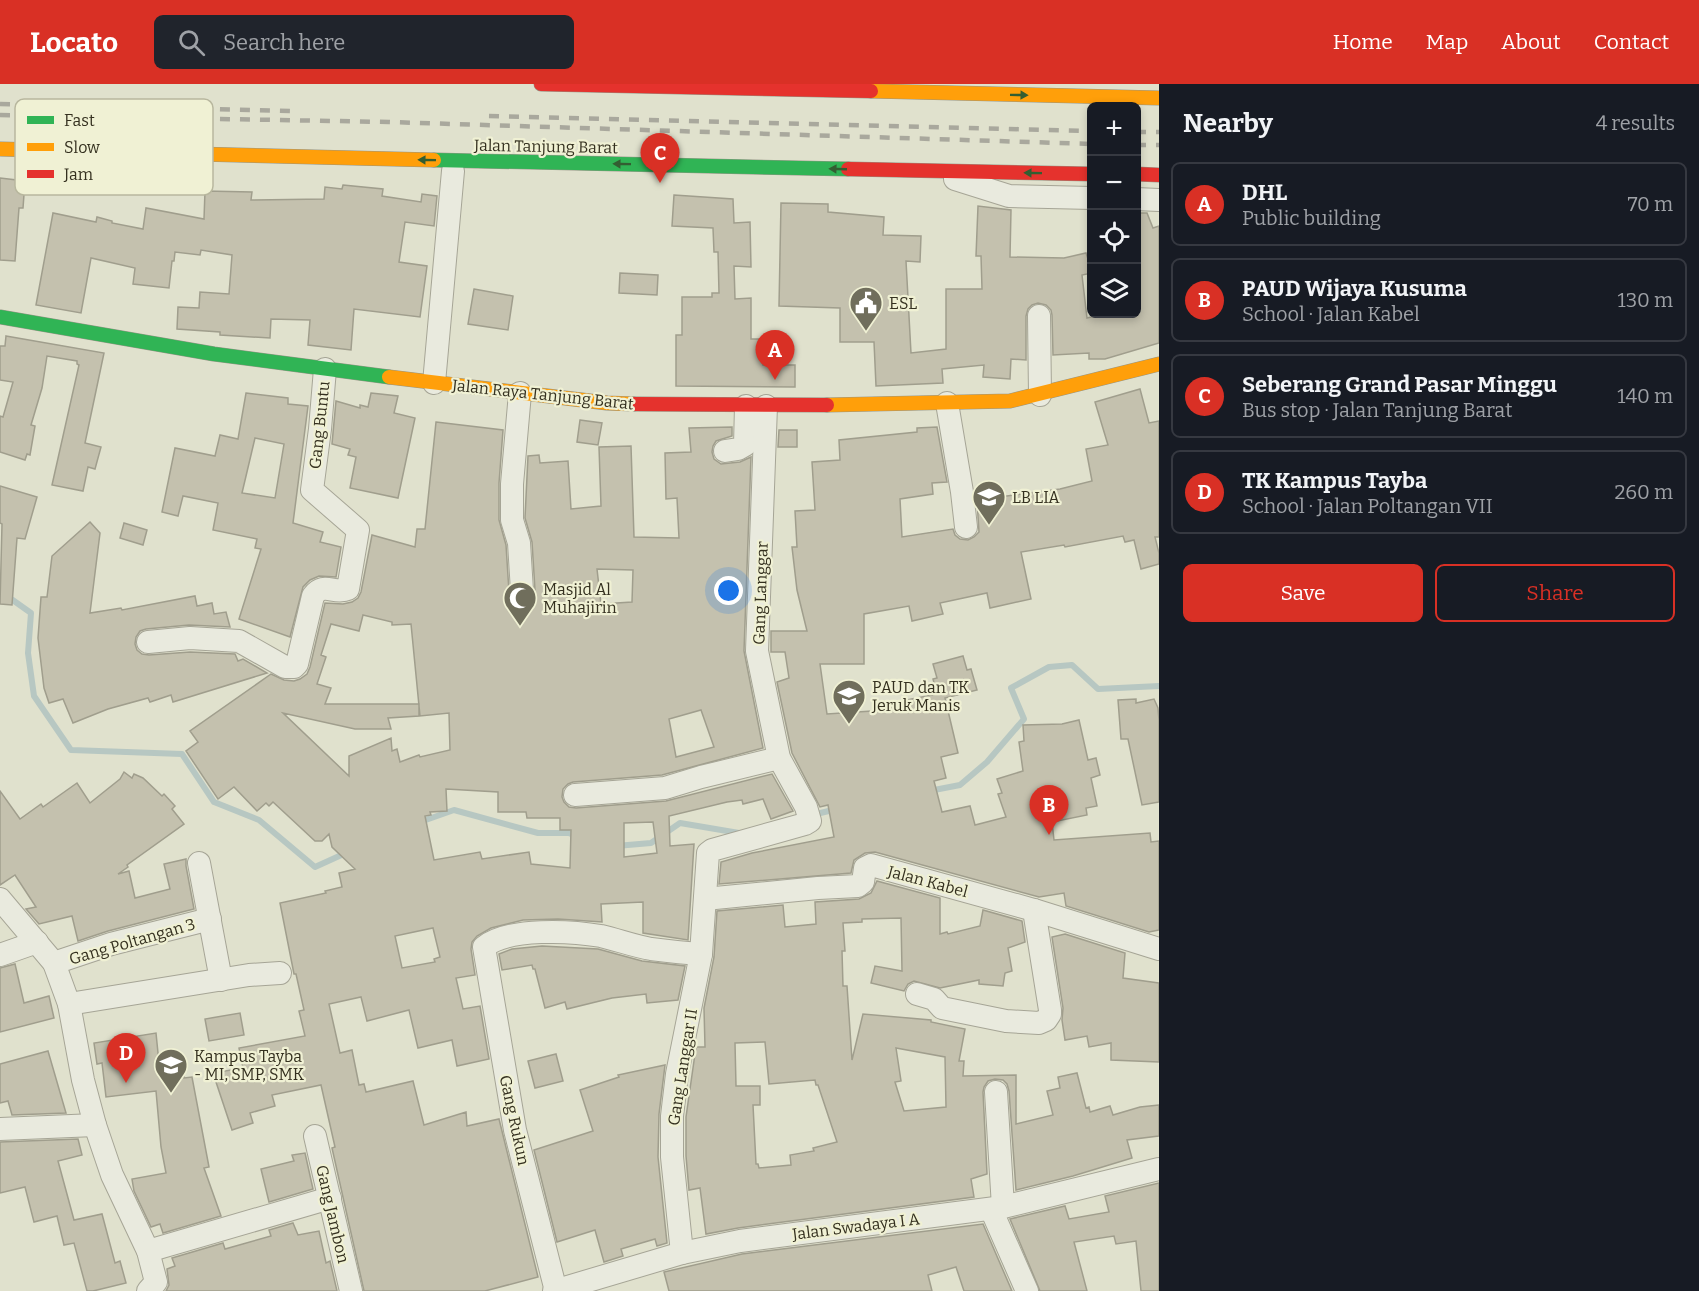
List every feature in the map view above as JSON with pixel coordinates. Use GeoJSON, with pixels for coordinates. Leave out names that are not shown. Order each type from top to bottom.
{"type":"FeatureCollection","features":[{"type":"Feature","properties":{"kind":"main road"},"geometry":{"type":"LineString","coordinates":[[541,84],[1159,98]]}},
{"type":"Feature","properties":{"kind":"main road","name":"Jalan Tanjung Barat"},"geometry":{"type":"LineString","coordinates":[[0,148],[15,148]]}},
{"type":"Feature","properties":{"kind":"main road","name":"Jalan Tanjung Barat"},"geometry":{"type":"LineString","coordinates":[[213,153],[1087,174]]}},
{"type":"Feature","properties":{"kind":"main road"},"geometry":{"type":"LineString","coordinates":[[1141,174],[1159,175]]}},
{"type":"Feature","properties":{"kind":"main road","name":"Jalan Raya Tanjung Barat"},"geometry":{"type":"LineString","coordinates":[[0,317],[214,354],[599,403],[756,406],[1010,401],[1159,364]]}},
{"type":"Feature","properties":{"kind":"street"},"geometry":{"type":"LineString","coordinates":[[434,383],[453,171]]}},
{"type":"Feature","properties":{"kind":"street"},"geometry":{"type":"LineString","coordinates":[[931,171],[1009,196],[1087,198]]}},
{"type":"Feature","properties":{"kind":"street"},"geometry":{"type":"LineString","coordinates":[[1141,199],[1159,200]]}},
{"type":"Feature","properties":{"kind":"street"},"geometry":{"type":"LineString","coordinates":[[1038,316],[1040,395]]}},
{"type":"Feature","properties":{"kind":"street","name":"Gang Buntu"},"geometry":{"type":"LineString","coordinates":[[148,642],[189,638],[239,641],[285,667],[294,668],[297,664],[313,596],[317,590],[321,588],[343,591],[348,589],[358,530],[312,490],[325,369]]}},
{"type":"Feature","properties":{"kind":"street"},"geometry":{"type":"LineString","coordinates":[[520,393],[512,520],[521,558],[522,591]]}},
{"type":"Feature","properties":{"kind":"street"},"geometry":{"type":"LineString","coordinates":[[947,403],[966,527]]}},
{"type":"Feature","properties":{"kind":"street"},"geometry":{"type":"LineString","coordinates":[[725,451],[738,449],[745,445],[756,406]]}},
{"type":"Feature","properties":{"kind":"street","name":"Gang Langgar"},"geometry":{"type":"LineString","coordinates":[[756,406],[757,651],[779,758],[808,812]]}},
{"type":"Feature","properties":{"kind":"street"},"geometry":{"type":"LineString","coordinates":[[574,795],[665,788],[779,758]]}},
{"type":"Feature","properties":{"kind":"street","name":"Gang Langgar II"},"geometry":{"type":"LineString","coordinates":[[682,1252],[672,1157],[672,1116],[701,954],[709,851],[806,824],[809,822],[808,812]]}},
{"type":"Feature","properties":{"kind":"street"},"geometry":{"type":"LineString","coordinates":[[199,863],[221,980]]}},
{"type":"Feature","properties":{"kind":"street","name":"Jalan Kabel"},"geometry":{"type":"LineString","coordinates":[[705,899],[858,886],[863,882],[865,868],[871,865],[1034,910],[1159,950]]}},
{"type":"Feature","properties":{"kind":"street"},"geometry":{"type":"LineString","coordinates":[[0,899],[54,963],[69,1004],[83,1080],[95,1125],[112,1175],[148,1251],[156,1282],[148,1291]]}},
{"type":"Feature","properties":{"kind":"street"},"geometry":{"type":"LineString","coordinates":[[917,993],[934,999],[942,1008],[1006,1021],[1039,1023],[1046,1020],[1050,1010],[1034,910]]}},
{"type":"Feature","properties":{"kind":"street","name":"Gang Poltangan 3"},"geometry":{"type":"LineString","coordinates":[[54,963],[111,944],[210,919]]}},
{"type":"Feature","properties":{"kind":"street","name":"Gang Rukun"},"geometry":{"type":"LineString","coordinates":[[565,1289],[515,1130],[484,946],[514,934],[533,932],[601,936],[648,949],[701,954]]}},
{"type":"Feature","properties":{"kind":"street"},"geometry":{"type":"LineString","coordinates":[[0,955],[37,942]]}},
{"type":"Feature","properties":{"kind":"street"},"geometry":{"type":"LineString","coordinates":[[69,1004],[86,999],[249,975],[280,973]]}},
{"type":"Feature","properties":{"kind":"street"},"geometry":{"type":"LineString","coordinates":[[996,1092],[997,1208],[1027,1291]]}},
{"type":"Feature","properties":{"kind":"street"},"geometry":{"type":"LineString","coordinates":[[0,1129],[95,1125]]}},
{"type":"Feature","properties":{"kind":"street","name":"Gang Jambon"},"geometry":{"type":"LineString","coordinates":[[315,1136],[351,1291]]}},
{"type":"Feature","properties":{"kind":"street","name":"Jalan Swadaya I A"},"geometry":{"type":"LineString","coordinates":[[565,1289],[682,1252],[740,1241],[997,1208],[1159,1169]]}},
{"type":"Feature","properties":{"kind":"street"},"geometry":{"type":"LineString","coordinates":[[148,1251],[330,1198]]}},
{"type":"Feature","properties":{"kind":"building"},"geometry":{"type":"Polygon","coordinates":[[[0,178],[15,180],[15,195],[24,195],[23,208],[19,208],[15,261],[0,260],[0,178]]]}},
{"type":"Feature","properties":{"kind":"building"},"geometry":{"type":"Polygon","coordinates":[[[343,185],[383,189],[382,196],[421,202],[422,194],[437,196],[434,226],[405,222],[399,262],[427,266],[420,317],[354,309],[351,350],[308,345],[310,320],[271,319],[270,338],[220,335],[220,332],[177,329],[178,307],[199,308],[200,292],[229,294],[232,255],[201,250],[200,255],[175,252],[169,288],[133,284],[135,268],[91,258],[81,313],[36,305],[53,213],[96,222],[97,217],[112,221],[112,223],[143,229],[146,208],[204,219],[205,195],[213,195],[213,191],[252,192],[251,200],[324,199],[325,187],[342,189],[343,185]]]}},
{"type":"Feature","properties":{"kind":"building"},"geometry":{"type":"Polygon","coordinates":[[[674,195],[733,199],[734,223],[750,222],[751,267],[734,266],[735,299],[751,298],[751,339],[760,339],[760,347],[763,347],[763,365],[795,365],[795,387],[676,386],[676,335],[682,335],[682,297],[712,297],[712,293],[719,293],[718,252],[714,252],[713,228],[672,226],[674,195]]]}},
{"type":"Feature","properties":{"kind":"building"},"geometry":{"type":"Polygon","coordinates":[[[781,203],[828,204],[828,212],[884,217],[883,235],[921,236],[920,262],[906,261],[911,353],[946,349],[946,289],[982,289],[981,256],[976,256],[978,206],[1011,210],[1010,257],[1064,258],[1086,253],[1087,274],[1082,275],[1087,318],[1141,318],[1141,213],[1147,213],[1153,228],[1159,226],[1159,343],[1105,359],[1089,359],[1089,353],[1053,355],[1051,310],[1046,305],[1038,303],[1028,309],[1026,316],[1026,360],[1011,359],[1010,379],[983,377],[984,365],[942,369],[943,383],[876,386],[874,342],[840,342],[840,308],[779,306],[781,203]]]}},
{"type":"Feature","properties":{"kind":"building"},"geometry":{"type":"Polygon","coordinates":[[[620,273],[658,275],[657,295],[619,293],[620,273]]]}},
{"type":"Feature","properties":{"kind":"building"},"geometry":{"type":"Polygon","coordinates":[[[474,289],[513,296],[508,330],[468,324],[474,289]]]}},
{"type":"Feature","properties":{"kind":"building"},"geometry":{"type":"Polygon","coordinates":[[[6,336],[104,353],[85,443],[101,447],[95,469],[88,467],[83,491],[52,485],[79,365],[77,361],[47,356],[42,388],[31,425],[35,426],[30,455],[27,454],[25,460],[0,452],[0,416],[3,417],[13,382],[0,380],[0,346],[5,346],[6,336]]]}},
{"type":"Feature","properties":{"kind":"building"},"geometry":{"type":"Polygon","coordinates":[[[1140,389],[1149,423],[1159,421],[1159,537],[1155,537],[1159,564],[1141,569],[1134,540],[1125,542],[1123,536],[1065,547],[1064,545],[1021,552],[1031,599],[990,608],[987,593],[940,603],[943,614],[912,621],[909,606],[864,614],[864,664],[820,664],[827,714],[887,710],[886,704],[937,694],[933,679],[937,678],[933,664],[963,656],[967,670],[971,669],[977,690],[945,698],[958,753],[941,757],[946,778],[934,781],[942,812],[970,806],[975,825],[1006,817],[998,794],[1002,793],[997,779],[1023,771],[1019,742],[1024,741],[1023,725],[1062,724],[1079,720],[1088,760],[1096,758],[1100,775],[1091,778],[1097,806],[1086,808],[1087,815],[1052,822],[1054,840],[1150,833],[1151,842],[1159,841],[1159,930],[1149,932],[1066,906],[1064,893],[1039,897],[875,852],[865,853],[854,860],[851,873],[719,884],[721,862],[752,853],[834,837],[828,805],[820,807],[792,753],[777,682],[789,678],[785,652],[771,652],[771,631],[807,631],[797,590],[792,547],[797,547],[795,511],[815,510],[812,462],[840,460],[839,440],[917,432],[917,428],[937,427],[947,482],[932,483],[933,494],[900,499],[902,537],[953,529],[955,535],[960,539],[968,540],[979,532],[977,500],[1060,489],[1092,481],[1086,449],[1108,445],[1095,402],[1140,389]]]}},
{"type":"Feature","properties":{"kind":"building"},"geometry":{"type":"Polygon","coordinates":[[[246,393],[288,398],[288,404],[308,406],[293,523],[323,532],[320,542],[341,547],[336,577],[319,576],[310,580],[303,587],[290,637],[239,619],[261,549],[255,548],[257,539],[213,530],[218,503],[183,496],[178,516],[162,512],[175,448],[215,456],[220,435],[238,439],[246,393]],[[255,438],[242,493],[275,498],[284,444],[255,438]]]}},
{"type":"Feature","properties":{"kind":"building"},"geometry":{"type":"Polygon","coordinates":[[[371,393],[398,396],[394,413],[415,418],[398,498],[350,488],[356,457],[348,455],[350,449],[332,444],[336,401],[360,408],[360,405],[368,407],[371,393]]]}},
{"type":"Feature","properties":{"kind":"building"},"geometry":{"type":"Polygon","coordinates":[[[580,420],[602,423],[598,445],[577,442],[580,420]]]}},
{"type":"Feature","properties":{"kind":"building"},"geometry":{"type":"Polygon","coordinates":[[[436,422],[503,430],[499,520],[506,545],[509,592],[510,598],[516,603],[530,602],[535,590],[532,542],[525,518],[528,456],[539,455],[540,463],[568,461],[571,509],[601,506],[599,447],[631,446],[634,537],[679,538],[677,498],[666,499],[665,453],[691,452],[689,428],[732,427],[732,436],[716,441],[712,452],[714,459],[721,464],[740,462],[751,457],[744,651],[763,748],[662,775],[573,782],[563,789],[562,797],[569,807],[576,808],[666,801],[772,774],[793,811],[771,819],[763,799],[743,804],[742,800],[727,802],[669,816],[670,846],[694,844],[688,940],[643,933],[643,902],[601,904],[602,922],[558,919],[523,920],[491,928],[477,936],[472,942],[471,949],[475,975],[456,978],[463,1009],[480,1006],[489,1059],[457,1066],[452,1040],[418,1048],[409,1010],[367,1021],[361,997],[329,1004],[340,1053],[352,1050],[359,1085],[364,1084],[366,1092],[413,1081],[424,1125],[466,1112],[467,1126],[499,1119],[538,1277],[485,1291],[364,1291],[332,1148],[335,1147],[321,1085],[272,1095],[275,1106],[250,1113],[253,1123],[232,1130],[213,1073],[243,1068],[239,1048],[305,1036],[299,1011],[304,1010],[296,974],[294,974],[280,903],[326,893],[325,891],[342,887],[339,873],[355,869],[332,847],[329,834],[322,841],[315,841],[273,802],[269,806],[266,803],[257,811],[234,787],[218,799],[186,751],[198,742],[190,731],[271,674],[284,680],[294,681],[307,674],[325,603],[352,602],[361,592],[372,535],[415,547],[417,529],[425,529],[436,422]],[[597,569],[601,604],[632,602],[633,570],[597,569]],[[363,615],[359,631],[331,624],[321,655],[326,657],[317,684],[331,688],[325,704],[419,704],[411,624],[392,625],[392,622],[363,615]],[[419,706],[419,716],[388,718],[391,729],[355,729],[283,713],[349,776],[349,756],[391,738],[392,751],[397,749],[400,762],[419,755],[420,757],[450,750],[449,713],[420,716],[419,706]],[[701,710],[669,719],[676,757],[714,747],[701,710]],[[446,789],[447,811],[430,812],[431,815],[425,816],[434,860],[480,852],[482,859],[529,852],[531,864],[570,868],[571,830],[560,830],[560,818],[527,818],[526,812],[498,812],[498,792],[446,789]],[[653,822],[624,823],[624,857],[657,853],[653,822]],[[433,928],[395,936],[402,968],[435,962],[434,959],[440,957],[433,928]]]}},
{"type":"Feature","properties":{"kind":"building"},"geometry":{"type":"Polygon","coordinates":[[[779,430],[797,430],[797,447],[778,447],[779,430]]]}},
{"type":"Feature","properties":{"kind":"building"},"geometry":{"type":"Polygon","coordinates":[[[0,486],[37,497],[25,539],[17,538],[12,605],[0,604],[2,524],[0,523],[0,486]]]}},
{"type":"Feature","properties":{"kind":"building"},"geometry":{"type":"Polygon","coordinates":[[[90,522],[100,533],[90,613],[121,608],[122,610],[195,596],[197,606],[212,603],[214,614],[226,612],[230,627],[189,625],[146,629],[140,631],[136,637],[137,650],[149,655],[190,652],[235,654],[238,661],[243,659],[267,673],[173,702],[171,695],[150,702],[148,698],[108,709],[73,723],[63,699],[49,703],[44,688],[38,638],[41,597],[47,597],[52,556],[90,522]]]}},
{"type":"Feature","properties":{"kind":"building"},"geometry":{"type":"Polygon","coordinates":[[[124,523],[147,530],[143,545],[120,538],[124,523]]]}},
{"type":"Feature","properties":{"kind":"building"},"geometry":{"type":"Polygon","coordinates":[[[1136,699],[1136,703],[1154,699],[1158,708],[1159,720],[1159,802],[1142,805],[1128,739],[1121,739],[1118,700],[1136,699]]]}},
{"type":"Feature","properties":{"kind":"building"},"geometry":{"type":"Polygon","coordinates":[[[124,772],[132,778],[134,774],[143,778],[162,796],[164,794],[175,806],[172,809],[184,824],[118,874],[129,871],[135,898],[170,889],[164,864],[186,859],[194,909],[78,941],[72,916],[39,924],[26,909],[36,907],[15,875],[0,885],[0,791],[20,819],[41,804],[43,807],[77,783],[90,803],[120,779],[124,772]]]}},
{"type":"Feature","properties":{"kind":"building"},"geometry":{"type":"Polygon","coordinates":[[[877,881],[940,898],[940,934],[980,926],[983,910],[1022,921],[1025,942],[1008,948],[1012,971],[1005,973],[1003,986],[979,984],[979,980],[940,988],[914,981],[908,984],[904,991],[871,983],[875,966],[902,971],[901,918],[862,919],[862,922],[843,923],[845,951],[842,951],[843,986],[847,986],[852,1060],[863,1014],[931,1020],[931,1022],[965,1029],[959,1061],[964,1061],[963,1076],[1016,1075],[1016,1124],[1053,1115],[1047,1091],[1060,1088],[1058,1077],[1077,1073],[1086,1108],[1089,1107],[1090,1112],[1110,1106],[1113,1115],[1140,1107],[1159,1105],[1159,1136],[1127,1140],[1132,1158],[1016,1190],[1009,1091],[1003,1080],[995,1079],[988,1081],[983,1092],[987,1174],[971,1179],[974,1197],[706,1234],[700,1188],[689,1190],[686,1117],[696,1047],[705,1047],[704,1008],[714,957],[717,911],[783,905],[785,927],[816,924],[815,902],[859,899],[871,893],[877,881]],[[765,1042],[735,1043],[736,1086],[760,1086],[760,1105],[753,1105],[756,1164],[759,1168],[791,1165],[790,1155],[814,1151],[813,1148],[837,1142],[815,1080],[769,1084],[765,1042]],[[896,1048],[901,1081],[895,1082],[904,1111],[946,1107],[945,1057],[896,1048]]]}},
{"type":"Feature","properties":{"kind":"building"},"geometry":{"type":"Polygon","coordinates":[[[1065,934],[1125,953],[1123,978],[1159,983],[1159,1062],[1111,1060],[1111,1043],[1089,1047],[1087,1036],[1065,1040],[1063,1008],[1052,937],[1065,934]]]}},
{"type":"Feature","properties":{"kind":"building"},"geometry":{"type":"Polygon","coordinates":[[[542,946],[598,949],[642,961],[685,966],[678,1000],[647,1003],[646,994],[612,998],[567,1009],[565,1002],[545,1008],[532,965],[502,970],[499,954],[512,949],[542,946]]]}},
{"type":"Feature","properties":{"kind":"building"},"geometry":{"type":"Polygon","coordinates":[[[15,964],[24,1003],[49,996],[54,1018],[0,1032],[0,968],[15,964]]]}},
{"type":"Feature","properties":{"kind":"building"},"geometry":{"type":"Polygon","coordinates":[[[240,1013],[244,1035],[209,1041],[205,1019],[240,1013]]]}},
{"type":"Feature","properties":{"kind":"building"},"geometry":{"type":"Polygon","coordinates":[[[156,1033],[159,1063],[181,1060],[184,1078],[192,1077],[209,1167],[204,1168],[221,1216],[163,1233],[160,1224],[151,1227],[134,1191],[132,1179],[166,1173],[161,1147],[156,1091],[106,1097],[102,1063],[97,1064],[94,1043],[156,1033]]]}},
{"type":"Feature","properties":{"kind":"building"},"geometry":{"type":"Polygon","coordinates":[[[48,1051],[66,1113],[12,1115],[8,1101],[0,1103],[0,1064],[48,1051]]]}},
{"type":"Feature","properties":{"kind":"building"},"geometry":{"type":"Polygon","coordinates":[[[556,1054],[563,1081],[535,1088],[528,1061],[556,1054]]]}},
{"type":"Feature","properties":{"kind":"building"},"geometry":{"type":"Polygon","coordinates":[[[665,1065],[659,1114],[658,1157],[667,1243],[657,1246],[655,1239],[621,1249],[623,1256],[604,1262],[595,1230],[557,1242],[534,1150],[593,1131],[580,1090],[619,1077],[618,1075],[665,1065]]]}},
{"type":"Feature","properties":{"kind":"building"},"geometry":{"type":"Polygon","coordinates":[[[78,1139],[82,1155],[58,1161],[74,1220],[102,1214],[115,1263],[120,1261],[126,1283],[93,1291],[87,1291],[74,1243],[64,1245],[57,1216],[34,1222],[25,1187],[0,1193],[0,1142],[78,1139]]]}},
{"type":"Feature","properties":{"kind":"building"},"geometry":{"type":"Polygon","coordinates":[[[305,1153],[313,1189],[269,1202],[261,1169],[294,1161],[292,1155],[305,1153]]]}},
{"type":"Feature","properties":{"kind":"building"},"geometry":{"type":"Polygon","coordinates":[[[1159,1183],[1159,1291],[1141,1291],[1136,1241],[1116,1244],[1114,1236],[1074,1242],[1087,1291],[1040,1291],[1010,1219],[1065,1206],[1069,1219],[1109,1212],[1105,1196],[1159,1183]]]}},
{"type":"Feature","properties":{"kind":"building"},"geometry":{"type":"Polygon","coordinates":[[[293,1223],[298,1235],[319,1231],[326,1263],[330,1261],[337,1291],[166,1291],[169,1285],[167,1269],[175,1266],[172,1258],[223,1243],[225,1249],[271,1236],[269,1230],[293,1223]]]}},
{"type":"Feature","properties":{"kind":"building"},"geometry":{"type":"Polygon","coordinates":[[[983,1224],[1012,1291],[964,1291],[956,1267],[928,1275],[932,1291],[669,1291],[664,1272],[742,1254],[983,1224]]]}},
{"type":"Feature","properties":{"kind":"waterway"},"geometry":{"type":"LineString","coordinates":[[0,591],[31,613],[28,653],[34,696],[71,750],[182,754],[214,802],[259,820],[315,867],[348,852]]}},
{"type":"Feature","properties":{"kind":"waterway"},"geometry":{"type":"LineString","coordinates":[[929,791],[960,785],[987,762],[1024,719],[1011,688],[1049,667],[1072,665],[1098,689],[1159,686]]}},
{"type":"Feature","properties":{"kind":"waterway"},"geometry":{"type":"LineString","coordinates":[[812,815],[837,809]]}},
{"type":"Feature","properties":{"kind":"waterway"},"geometry":{"type":"LineString","coordinates":[[420,822],[454,810],[538,833],[569,833],[578,837]]}},
{"type":"Feature","properties":{"kind":"waterway"},"geometry":{"type":"LineString","coordinates":[[616,846],[651,843],[680,823],[739,833]]}},
{"type":"Feature","properties":{"kind":"railway"},"geometry":{"type":"LineString","coordinates":[[0,104],[15,104]]}},
{"type":"Feature","properties":{"kind":"railway"},"geometry":{"type":"LineString","coordinates":[[213,109],[291,111]]}},
{"type":"Feature","properties":{"kind":"railway"},"geometry":{"type":"LineString","coordinates":[[0,115],[15,115]]}},
{"type":"Feature","properties":{"kind":"railway"},"geometry":{"type":"LineString","coordinates":[[489,116],[1087,131]]}},
{"type":"Feature","properties":{"kind":"railway"},"geometry":{"type":"LineString","coordinates":[[213,119],[389,122],[1087,144]]}},
{"type":"Feature","properties":{"kind":"railway"},"geometry":{"type":"LineString","coordinates":[[1141,132],[1159,132]]}},
{"type":"Feature","properties":{"kind":"railway"},"geometry":{"type":"LineString","coordinates":[[1141,145],[1159,145]]}},
{"type":"Feature","properties":{"kind":"traffic: fast"},"geometry":{"type":"LineString","coordinates":[[434,160],[848,169]]}},
{"type":"Feature","properties":{"kind":"traffic: fast"},"geometry":{"type":"LineString","coordinates":[[0,317],[214,354],[389,377]]}},
{"type":"Feature","properties":{"kind":"traffic: slow"},"geometry":{"type":"LineString","coordinates":[[871,91],[1159,98]]}},
{"type":"Feature","properties":{"kind":"traffic: slow"},"geometry":{"type":"LineString","coordinates":[[0,149],[15,149]]}},
{"type":"Feature","properties":{"kind":"traffic: slow"},"geometry":{"type":"LineString","coordinates":[[213,154],[434,160]]}},
{"type":"Feature","properties":{"kind":"traffic: slow"},"geometry":{"type":"LineString","coordinates":[[827,405],[1010,401],[1159,364]]}},
{"type":"Feature","properties":{"kind":"traffic: slow"},"geometry":{"type":"LineString","coordinates":[[389,377],[607,403],[634,404]]}},
{"type":"Feature","properties":{"kind":"traffic: jam"},"geometry":{"type":"LineString","coordinates":[[541,84],[871,91]]}},
{"type":"Feature","properties":{"kind":"traffic: jam"},"geometry":{"type":"LineString","coordinates":[[848,169],[1087,174]]}},
{"type":"Feature","properties":{"kind":"traffic: jam"},"geometry":{"type":"LineString","coordinates":[[1141,174],[1159,175]]}},
{"type":"Feature","properties":{"kind":"traffic: jam"},"geometry":{"type":"LineString","coordinates":[[634,404],[827,405]]}},
{"type":"Feature","properties":{"kind":"place","name":"Seberang Grand Pasar Minggu"},"geometry":{"type":"Point","coordinates":[660,183]}},
{"type":"Feature","properties":{"kind":"place","name":"ESL"},"geometry":{"type":"Point","coordinates":[866,332]}},
{"type":"Feature","properties":{"kind":"place","name":"DHL"},"geometry":{"type":"Point","coordinates":[775,380]}},
{"type":"Feature","properties":{"kind":"place","name":"LB LIA"},"geometry":{"type":"Point","coordinates":[989,526]}},
{"type":"Feature","properties":{"kind":"place","name":"Masjid Al Muhajirin"},"geometry":{"type":"Point","coordinates":[520,627]}},
{"type":"Feature","properties":{"kind":"place","name":"PAUD dan TK Jeruk Manis"},"geometry":{"type":"Point","coordinates":[849,725]}},
{"type":"Feature","properties":{"kind":"place","name":"PAUD Wijaya Kusuma"},"geometry":{"type":"Point","coordinates":[1049,835]}},
{"type":"Feature","properties":{"kind":"place","name":"TK Kampus Tayba"},"geometry":{"type":"Point","coordinates":[126,1083]}},
{"type":"Feature","properties":{"kind":"place","name":"Kampus Tayba - MI, SMP, SMK"},"geometry":{"type":"Point","coordinates":[171,1094]}}]}
